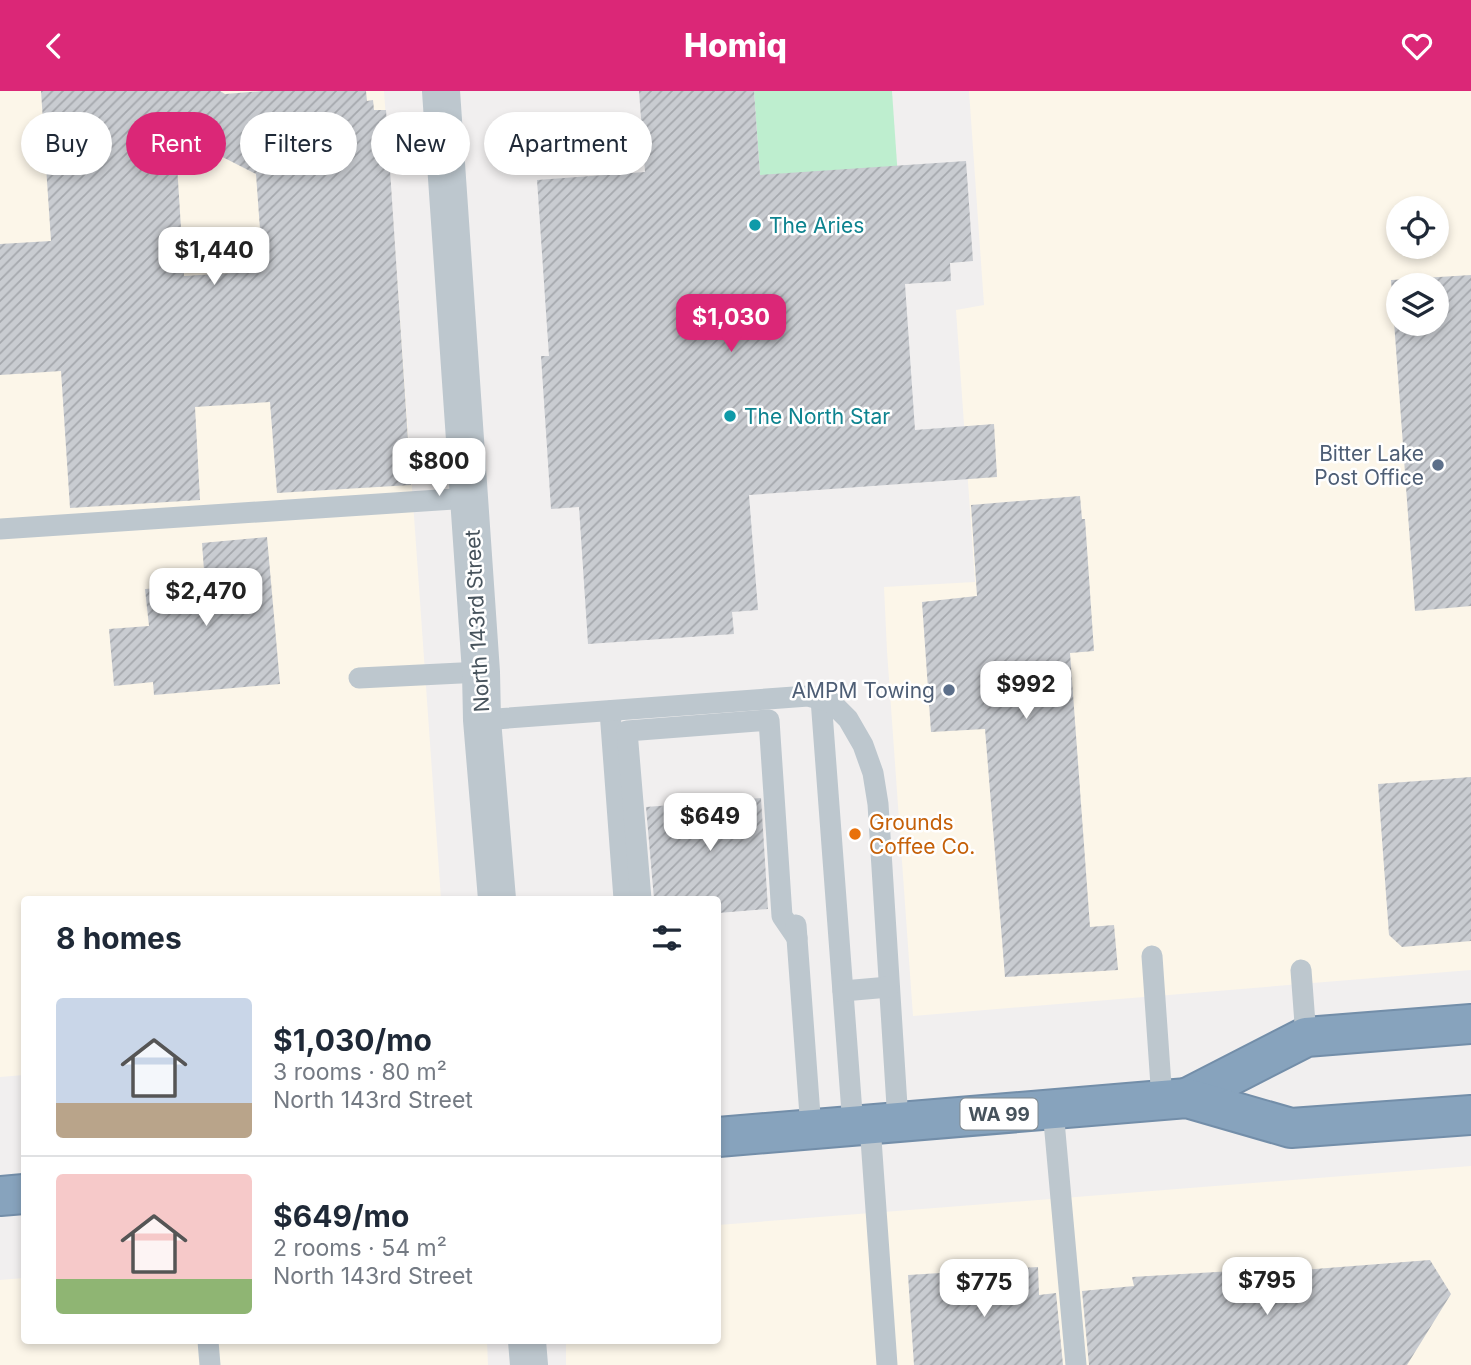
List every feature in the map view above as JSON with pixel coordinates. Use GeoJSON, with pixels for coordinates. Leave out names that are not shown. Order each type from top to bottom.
{"type":"FeatureCollection","features":[{"type":"Feature","properties":{"kind":"highway","name":"WA 99"},"geometry":{"type":"LineString","coordinates":[[1175,1099],[1306,1037],[1471,1024]]}},
{"type":"Feature","properties":{"kind":"highway","name":"WA 99"},"geometry":{"type":"LineString","coordinates":[[721,1137],[1175,1099],[1292,1128],[1471,1115]]}},
{"type":"Feature","properties":{"kind":"highway"},"geometry":{"type":"LineString","coordinates":[[0,1196],[21,1194]]}},
{"type":"Feature","properties":{"kind":"street","name":"North 143rd Street"},"geometry":{"type":"LineString","coordinates":[[441,91],[481,672],[482,720],[497,896]]}},
{"type":"Feature","properties":{"kind":"street"},"geometry":{"type":"LineString","coordinates":[[527,1344],[529,1365]]}},
{"type":"Feature","properties":{"kind":"lane"},"geometry":{"type":"LineString","coordinates":[[0,529],[469,498]]}},
{"type":"Feature","properties":{"kind":"lane"},"geometry":{"type":"LineString","coordinates":[[359,678],[481,672]]}},
{"type":"Feature","properties":{"kind":"lane"},"geometry":{"type":"LineString","coordinates":[[482,720],[808,696],[831,702],[848,719],[863,745],[873,773],[878,804],[889,987],[874,1124],[887,1365]]}},
{"type":"Feature","properties":{"kind":"lane"},"geometry":{"type":"LineString","coordinates":[[780,698],[811,1129]]}},
{"type":"Feature","properties":{"kind":"lane"},"geometry":{"type":"LineString","coordinates":[[821,699],[843,991],[874,1124]]}},
{"type":"Feature","properties":{"kind":"lane"},"geometry":{"type":"LineString","coordinates":[[610,711],[624,896]]}},
{"type":"Feature","properties":{"kind":"lane"},"geometry":{"type":"LineString","coordinates":[[641,896],[628,731],[769,720],[782,916],[797,937]]}},
{"type":"Feature","properties":{"kind":"lane"},"geometry":{"type":"LineString","coordinates":[[1152,956],[1175,1099]]}},
{"type":"Feature","properties":{"kind":"lane"},"geometry":{"type":"LineString","coordinates":[[1301,970],[1306,1037]]}},
{"type":"Feature","properties":{"kind":"lane"},"geometry":{"type":"LineString","coordinates":[[843,991],[889,987]]}},
{"type":"Feature","properties":{"kind":"lane"},"geometry":{"type":"LineString","coordinates":[[1053,1110],[1076,1365]]}},
{"type":"Feature","properties":{"kind":"lane"},"geometry":{"type":"LineString","coordinates":[[208,1344],[210,1365]]}},
{"type":"Feature","properties":{"kind":"shaded area"},"geometry":{"type":"Polygon","coordinates":[[[0,91],[384,91],[385,112],[371,112],[371,175],[390,175],[441,896],[21,896],[21,1075],[0,1077],[0,91]]]}},
{"type":"Feature","properties":{"kind":"shaded area"},"geometry":{"type":"Polygon","coordinates":[[[969,91],[1471,91],[1471,970],[913,1016],[884,587],[975,582],[956,310],[984,305],[969,91]]]}},
{"type":"Feature","properties":{"kind":"shaded area"},"geometry":{"type":"Polygon","coordinates":[[[1471,1166],[1471,1365],[566,1365],[566,1344],[721,1344],[721,1225],[1471,1166]]]}},
{"type":"Feature","properties":{"kind":"shaded area"},"geometry":{"type":"Polygon","coordinates":[[[21,1278],[21,1344],[487,1344],[488,1365],[0,1365],[0,1280],[21,1278]]]}},
{"type":"Feature","properties":{"kind":"green space"},"geometry":{"type":"Polygon","coordinates":[[[754,91],[892,91],[898,178],[761,188],[754,91]]]}},
{"type":"Feature","properties":{"kind":"building"},"geometry":{"type":"Polygon","coordinates":[[[41,91],[220,91],[225,94],[263,91],[366,91],[367,101],[373,100],[374,110],[386,110],[371,112],[371,175],[390,175],[411,485],[277,493],[270,402],[195,407],[200,500],[70,508],[61,371],[0,375],[0,244],[51,241],[47,175],[112,175],[112,112],[42,112],[41,91]],[[126,112],[126,175],[178,175],[184,276],[263,271],[256,175],[357,175],[357,112],[240,112],[240,166],[226,159],[226,112],[126,112]]]}},
{"type":"Feature","properties":{"kind":"building"},"geometry":{"type":"Polygon","coordinates":[[[639,91],[754,91],[760,175],[966,161],[973,261],[950,263],[951,281],[905,284],[915,430],[994,424],[997,477],[749,495],[758,610],[732,612],[734,634],[588,644],[579,507],[551,509],[541,356],[549,356],[537,180],[652,175],[652,112],[641,112],[639,91]]]}},
{"type":"Feature","properties":{"kind":"building","name":"Bitter Lake Post Office"},"geometry":{"type":"Polygon","coordinates":[[[1471,275],[1471,606],[1415,611],[1395,336],[1449,336],[1449,276],[1471,275]]]}},
{"type":"Feature","properties":{"kind":"building"},"geometry":{"type":"Polygon","coordinates":[[[1080,496],[1082,519],[1085,519],[1094,651],[1070,653],[1090,927],[1114,925],[1118,970],[1005,977],[985,729],[931,732],[922,602],[977,596],[971,505],[1080,496]]]}},
{"type":"Feature","properties":{"kind":"building"},"geometry":{"type":"Polygon","coordinates":[[[267,537],[280,684],[154,695],[153,682],[114,686],[109,629],[149,626],[145,589],[205,584],[202,543],[267,537]]]}},
{"type":"Feature","properties":{"kind":"building"},"geometry":{"type":"Polygon","coordinates":[[[1471,777],[1471,941],[1402,947],[1389,935],[1378,784],[1471,777]]]}},
{"type":"Feature","properties":{"kind":"building"},"geometry":{"type":"Polygon","coordinates":[[[761,798],[768,909],[721,913],[721,896],[654,896],[646,807],[761,798]]]}},
{"type":"Feature","properties":{"kind":"building"},"geometry":{"type":"Polygon","coordinates":[[[1430,1260],[1451,1294],[1407,1365],[1089,1365],[1082,1291],[1134,1286],[1132,1277],[1250,1270],[1251,1274],[1430,1260]]]}},
{"type":"Feature","properties":{"kind":"building"},"geometry":{"type":"Polygon","coordinates":[[[1038,1267],[1039,1295],[1056,1293],[1063,1365],[914,1365],[908,1275],[1038,1267]]]}},
{"type":"Feature","properties":{"kind":"place","name":"The Aries"},"geometry":{"type":"Point","coordinates":[755,225]}},
{"type":"Feature","properties":{"kind":"place","name":"The North Star"},"geometry":{"type":"Point","coordinates":[730,416]}},
{"type":"Feature","properties":{"kind":"place","name":"Bitter Lake Post Office"},"geometry":{"type":"Point","coordinates":[1438,465]}},
{"type":"Feature","properties":{"kind":"place","name":"AMPM Towing"},"geometry":{"type":"Point","coordinates":[949,690]}},
{"type":"Feature","properties":{"kind":"place","name":"Grounds Coffee Co."},"geometry":{"type":"Point","coordinates":[855,834]}}]}
